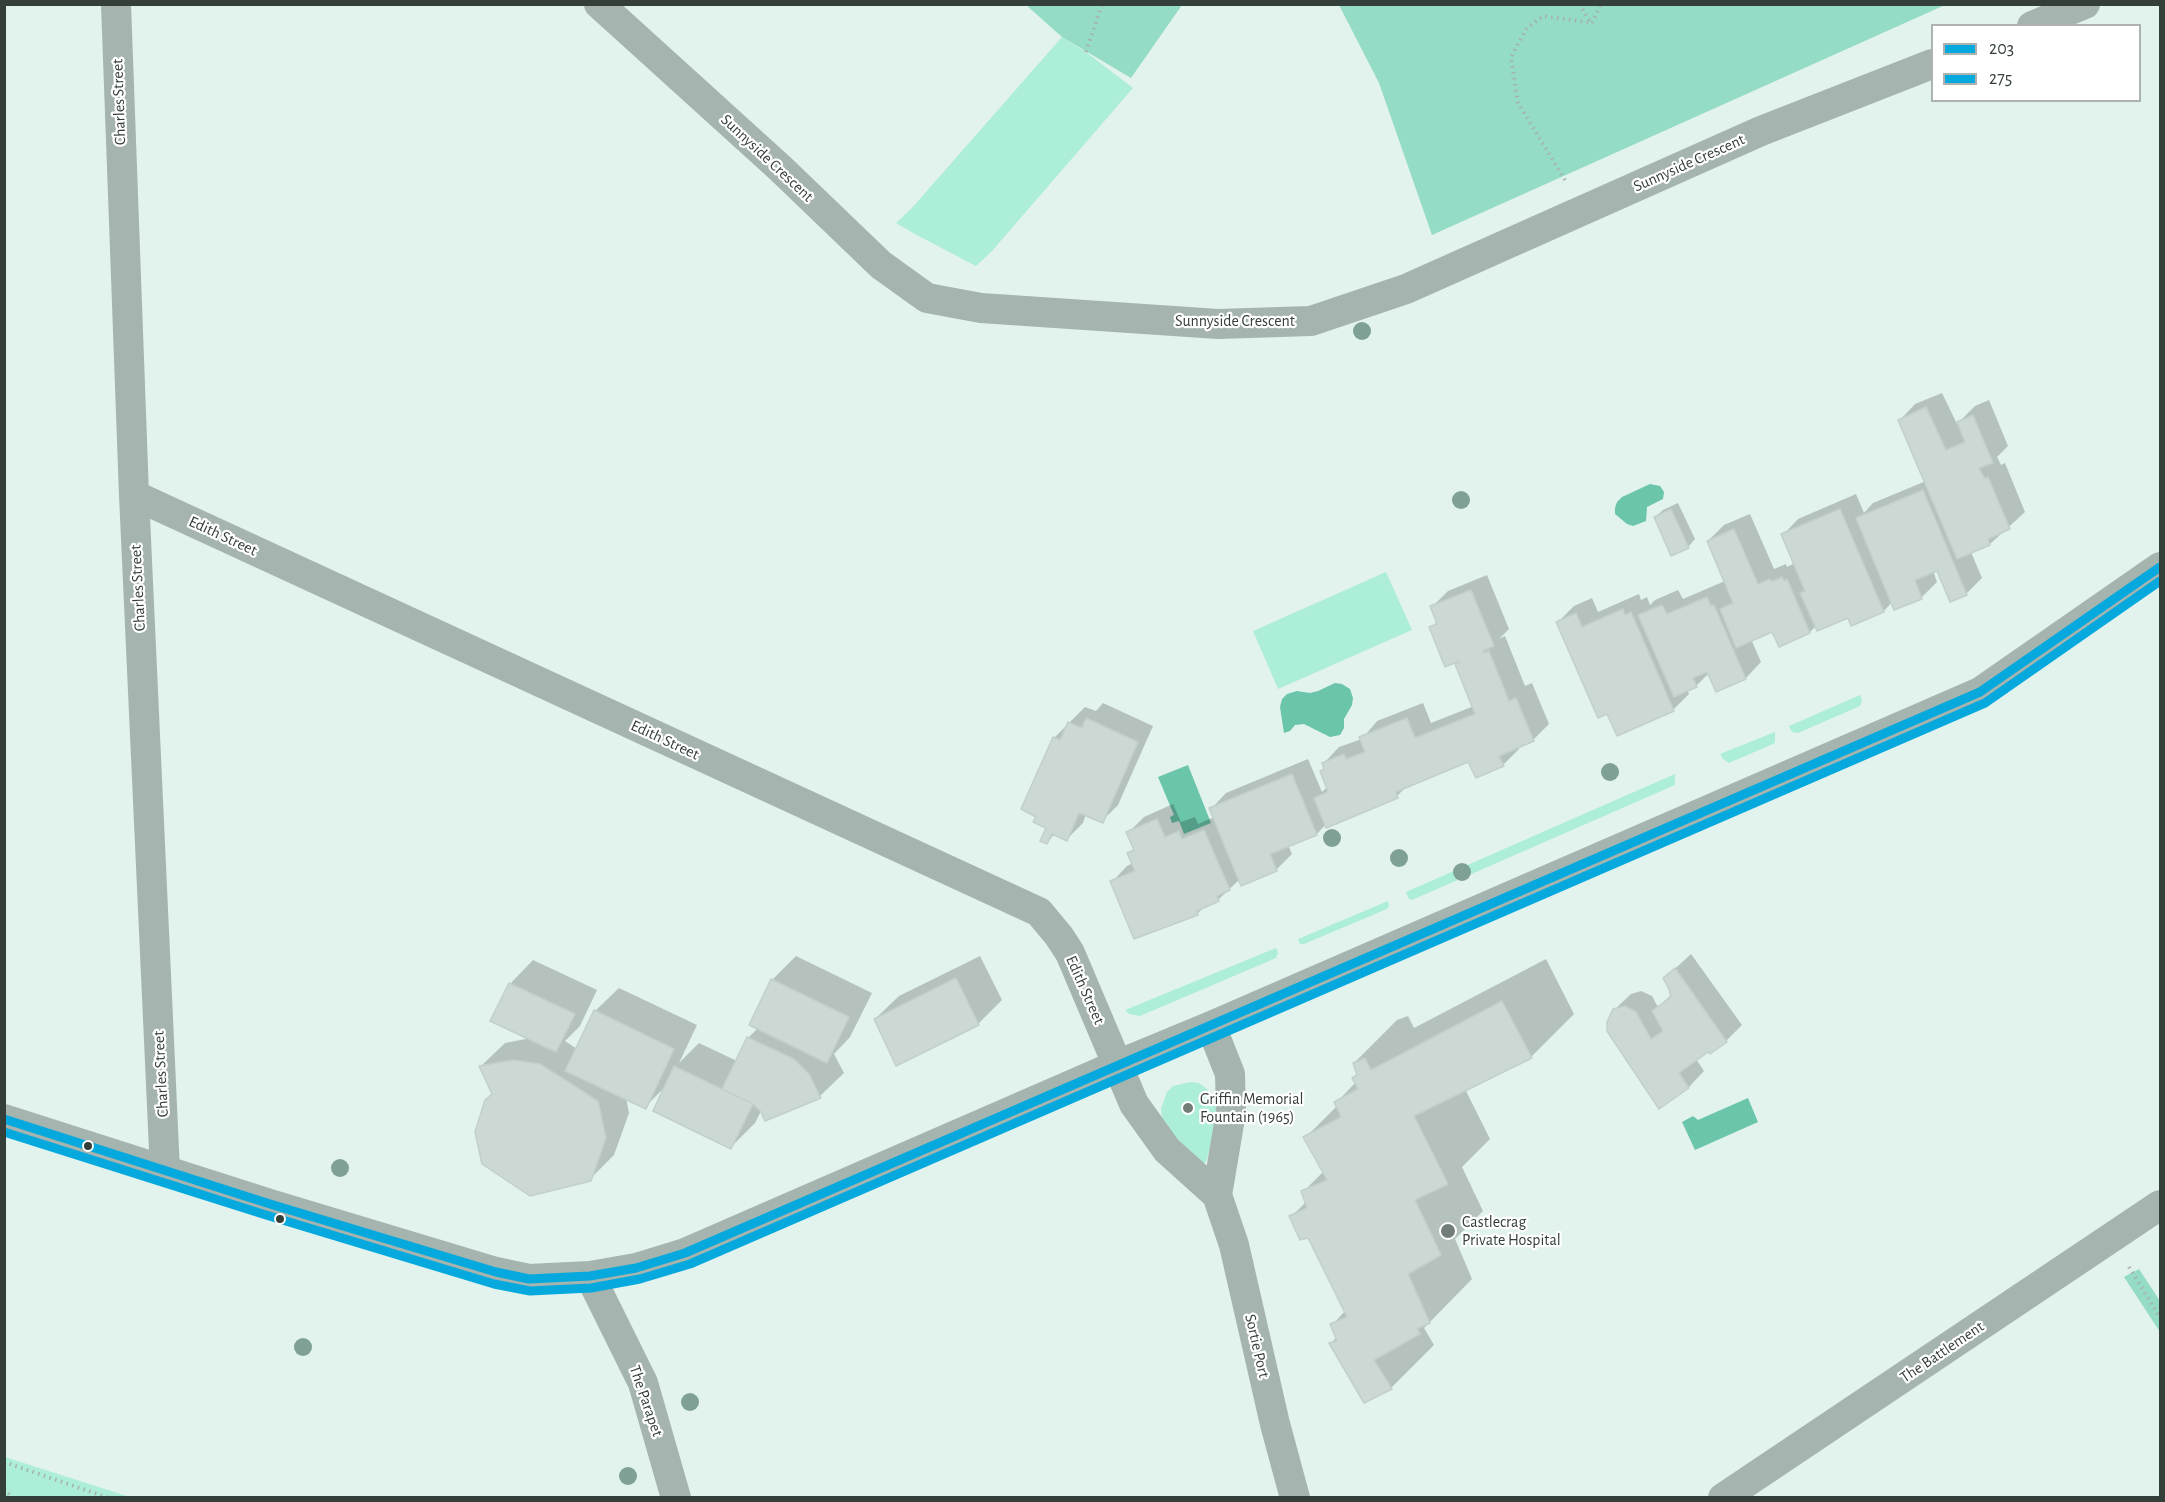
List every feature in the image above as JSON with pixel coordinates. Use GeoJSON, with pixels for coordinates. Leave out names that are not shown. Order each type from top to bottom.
{"type":"FeatureCollection","features":[{"type":"Feature","properties":{"kind":"street","name":"Charles Street"},"geometry":{"type":"LineString","coordinates":[[116,4],[134,495],[165,1171]]}},
{"type":"Feature","properties":{"kind":"street","name":"Sunnyside Crescent"},"geometry":{"type":"LineString","coordinates":[[599,4],[780,168],[881,264],[927,298],[981,308],[1218,324],[1311,321],[1406,289],[1761,131],[1931,64]]}},
{"type":"Feature","properties":{"kind":"street"},"geometry":{"type":"LineString","coordinates":[[2037,24],[2085,4]]}},
{"type":"Feature","properties":{"kind":"street","name":"Edith Street"},"geometry":{"type":"LineString","coordinates":[[134,495],[1039,912],[1070,953],[1117,1065]]}},
{"type":"Feature","properties":{"kind":"street"},"geometry":{"type":"LineString","coordinates":[[4,1119],[165,1171],[496,1272],[529,1279],[590,1276],[636,1268],[685,1253],[1980,692],[2160,567]]}},
{"type":"Feature","properties":{"kind":"street","name":"Sortie Port"},"geometry":{"type":"LineString","coordinates":[[1211,1026],[1230,1074],[1231,1112],[1217,1195],[1234,1245],[1275,1424],[1295,1497]]}},
{"type":"Feature","properties":{"kind":"street","name":"Sortie Port"},"geometry":{"type":"LineString","coordinates":[[1117,1065],[1134,1104],[1167,1150],[1217,1195]]}},
{"type":"Feature","properties":{"kind":"street","name":"The Battlement"},"geometry":{"type":"LineString","coordinates":[[1723,1497],[2160,1205]]}},
{"type":"Feature","properties":{"kind":"street","name":"The Parapet"},"geometry":{"type":"LineString","coordinates":[[590,1276],[643,1383],[676,1497]]}},
{"type":"Feature","properties":{"kind":"path"},"geometry":{"type":"LineString","coordinates":[[1086,52],[1102,4]]}},
{"type":"Feature","properties":{"kind":"path"},"geometry":{"type":"LineString","coordinates":[[1579,4],[1592,23]]}},
{"type":"Feature","properties":{"kind":"path"},"geometry":{"type":"LineString","coordinates":[[1592,23],[1601,4]]}},
{"type":"Feature","properties":{"kind":"path"},"geometry":{"type":"LineString","coordinates":[[1583,210],[1518,103],[1511,57],[1527,28],[1543,16],[1592,23]]}},
{"type":"Feature","properties":{"kind":"path"},"geometry":{"type":"LineString","coordinates":[[2111,1239],[2160,1317]]}},
{"type":"Feature","properties":{"kind":"path"},"geometry":{"type":"LineString","coordinates":[[4,1462],[109,1497]]}},
{"type":"Feature","properties":{"kind":"path"},"geometry":{"type":"LineString","coordinates":[[4,1489],[13,1497]]}},
{"type":"Feature","properties":{"kind":"shaded area"},"geometry":{"type":"Polygon","coordinates":[[[1026,5],[1182,5],[1131,78],[1062,37],[1026,5]]]}},
{"type":"Feature","properties":{"kind":"shaded area"},"geometry":{"type":"Polygon","coordinates":[[[1339,5],[1945,5],[1432,235],[1379,83],[1339,5]]]}},
{"type":"Feature","properties":{"kind":"shaded area"},"geometry":{"type":"Polygon","coordinates":[[[1062,37],[1086,52],[1133,88],[992,251],[976,266],[896,223],[911,209],[1062,37]]]}},
{"type":"Feature","properties":{"kind":"shaded area"},"geometry":{"type":"Polygon","coordinates":[[[1650,484],[1660,486],[1664,492],[1663,499],[1647,507],[1646,521],[1633,526],[1627,524],[1615,514],[1617,502],[1622,497],[1650,484]]]}},
{"type":"Feature","properties":{"kind":"shaded area"},"geometry":{"type":"Polygon","coordinates":[[[1386,572],[1412,630],[1278,689],[1253,631],[1386,572]]]}},
{"type":"Feature","properties":{"kind":"shaded area"},"geometry":{"type":"Polygon","coordinates":[[[1335,683],[1350,689],[1353,698],[1340,735],[1330,737],[1304,724],[1295,725],[1290,731],[1284,733],[1280,707],[1282,699],[1287,694],[1297,691],[1310,693],[1335,683]]]}},
{"type":"Feature","properties":{"kind":"shaded area"},"geometry":{"type":"Polygon","coordinates":[[[1860,695],[1862,700],[1860,706],[1798,733],[1792,732],[1789,726],[1860,695]]]}},
{"type":"Feature","properties":{"kind":"shaded area"},"geometry":{"type":"Polygon","coordinates":[[[1775,732],[1775,743],[1729,763],[1720,754],[1775,732]]]}},
{"type":"Feature","properties":{"kind":"shaded area"},"geometry":{"type":"Polygon","coordinates":[[[1188,765],[1211,823],[1184,834],[1179,821],[1172,823],[1170,817],[1174,815],[1158,777],[1188,765]]]}},
{"type":"Feature","properties":{"kind":"shaded area"},"geometry":{"type":"Polygon","coordinates":[[[1675,774],[1675,785],[1412,900],[1408,898],[1406,892],[1675,774]]]}},
{"type":"Feature","properties":{"kind":"shaded area"},"geometry":{"type":"Polygon","coordinates":[[[1388,901],[1387,909],[1300,944],[1298,939],[1388,901]]]}},
{"type":"Feature","properties":{"kind":"shaded area"},"geometry":{"type":"Polygon","coordinates":[[[1276,948],[1278,953],[1276,958],[1140,1016],[1129,1014],[1125,1010],[1276,948]]]}},
{"type":"Feature","properties":{"kind":"shaded area"},"geometry":{"type":"Polygon","coordinates":[[[1190,1082],[1199,1083],[1207,1089],[1217,1104],[1215,1125],[1207,1160],[1204,1164],[1192,1161],[1162,1118],[1161,1109],[1167,1092],[1173,1086],[1190,1082]]]}},
{"type":"Feature","properties":{"kind":"shaded area"},"geometry":{"type":"Polygon","coordinates":[[[1748,1098],[1758,1122],[1695,1150],[1682,1122],[1693,1116],[1698,1120],[1748,1098]]]}},
{"type":"Feature","properties":{"kind":"shaded area"},"geometry":{"type":"Polygon","coordinates":[[[2139,1269],[2160,1301],[2160,1332],[2124,1277],[2139,1269]]]}},
{"type":"Feature","properties":{"kind":"shaded area"},"geometry":{"type":"Polygon","coordinates":[[[5,1457],[130,1497],[5,1497],[5,1457]]]}},
{"type":"Feature","properties":{"kind":"building"},"geometry":{"type":"Polygon","coordinates":[[[1926,407],[1946,450],[1965,442],[1957,422],[1973,415],[1993,463],[1979,468],[1985,479],[1988,477],[2010,529],[1988,539],[1990,545],[1957,559],[1898,420],[1926,407]]]}},
{"type":"Feature","properties":{"kind":"building"},"geometry":{"type":"Polygon","coordinates":[[[1923,490],[1967,595],[1950,602],[1937,571],[1915,580],[1922,599],[1894,610],[1856,518],[1923,490]]]}},
{"type":"Feature","properties":{"kind":"building"},"geometry":{"type":"Polygon","coordinates":[[[1671,509],[1689,548],[1671,556],[1654,517],[1671,509]]]}},
{"type":"Feature","properties":{"kind":"building"},"geometry":{"type":"Polygon","coordinates":[[[1840,509],[1884,612],[1851,626],[1848,618],[1817,631],[1800,593],[1805,591],[1781,534],[1840,509]]]}},
{"type":"Feature","properties":{"kind":"building"},"geometry":{"type":"Polygon","coordinates":[[[1734,529],[1758,584],[1770,579],[1771,582],[1782,577],[1784,581],[1787,579],[1810,633],[1779,647],[1772,632],[1736,648],[1720,609],[1733,603],[1707,541],[1734,529]]]}},
{"type":"Feature","properties":{"kind":"building"},"geometry":{"type":"Polygon","coordinates":[[[1471,590],[1494,646],[1483,651],[1484,653],[1489,651],[1509,701],[1516,698],[1534,741],[1499,756],[1504,766],[1476,778],[1468,762],[1396,792],[1398,798],[1326,828],[1314,798],[1328,792],[1320,771],[1324,769],[1322,763],[1344,754],[1346,759],[1365,752],[1359,737],[1407,718],[1415,738],[1475,714],[1455,664],[1460,663],[1459,661],[1445,667],[1429,627],[1437,624],[1430,606],[1471,590]]]}},
{"type":"Feature","properties":{"kind":"building"},"geometry":{"type":"Polygon","coordinates":[[[1707,597],[1711,606],[1714,605],[1746,679],[1716,692],[1707,672],[1693,678],[1697,687],[1674,697],[1638,615],[1662,605],[1667,614],[1707,597]]]}},
{"type":"Feature","properties":{"kind":"building"},"geometry":{"type":"Polygon","coordinates":[[[1623,609],[1625,615],[1631,612],[1674,711],[1617,736],[1607,714],[1598,718],[1556,622],[1576,613],[1582,627],[1623,609]]]}},
{"type":"Feature","properties":{"kind":"building"},"geometry":{"type":"Polygon","coordinates":[[[1086,718],[1138,742],[1103,823],[1079,813],[1067,841],[1052,834],[1047,844],[1040,841],[1046,828],[1033,822],[1036,817],[1021,809],[1053,737],[1060,740],[1068,722],[1082,728],[1086,718]]]}},
{"type":"Feature","properties":{"kind":"building"},"geometry":{"type":"Polygon","coordinates":[[[1292,774],[1317,835],[1270,854],[1277,871],[1241,886],[1209,808],[1292,774]]]}},
{"type":"Feature","properties":{"kind":"building"},"geometry":{"type":"Polygon","coordinates":[[[1157,819],[1165,837],[1179,831],[1182,839],[1204,830],[1230,890],[1217,896],[1219,901],[1197,911],[1198,915],[1134,939],[1110,881],[1135,871],[1127,853],[1134,850],[1126,832],[1157,819]]]}},
{"type":"Feature","properties":{"kind":"building"},"geometry":{"type":"Polygon","coordinates":[[[1675,968],[1727,1042],[1710,1054],[1708,1052],[1679,1073],[1689,1088],[1659,1109],[1607,1031],[1607,1022],[1613,1009],[1625,1006],[1636,1012],[1651,1039],[1663,1031],[1652,1011],[1671,997],[1663,978],[1675,968]]]}},
{"type":"Feature","properties":{"kind":"building"},"geometry":{"type":"Polygon","coordinates":[[[956,978],[979,1025],[896,1066],[874,1019],[956,978]]]}},
{"type":"Feature","properties":{"kind":"building"},"geometry":{"type":"Polygon","coordinates":[[[771,979],[849,1017],[827,1063],[749,1025],[771,979]]]}},
{"type":"Feature","properties":{"kind":"building"},"geometry":{"type":"Polygon","coordinates":[[[509,983],[575,1014],[556,1052],[490,1021],[509,983]]]}},
{"type":"Feature","properties":{"kind":"building","name":"Castlecrag Private Hospital"},"geometry":{"type":"Polygon","coordinates":[[[1502,1001],[1532,1058],[1414,1116],[1448,1184],[1415,1200],[1441,1255],[1408,1274],[1430,1323],[1417,1329],[1420,1334],[1374,1360],[1392,1389],[1364,1403],[1329,1343],[1337,1341],[1330,1324],[1347,1317],[1308,1238],[1300,1240],[1289,1216],[1307,1208],[1301,1191],[1327,1180],[1303,1137],[1341,1117],[1334,1102],[1358,1089],[1352,1078],[1357,1075],[1353,1063],[1365,1058],[1371,1070],[1502,1001]]]}},
{"type":"Feature","properties":{"kind":"building"},"geometry":{"type":"Polygon","coordinates":[[[594,1010],[674,1049],[646,1109],[565,1071],[594,1010]]]}},
{"type":"Feature","properties":{"kind":"building"},"geometry":{"type":"Polygon","coordinates":[[[747,1037],[794,1059],[809,1074],[821,1098],[765,1121],[761,1112],[753,1104],[722,1089],[747,1037]]]}},
{"type":"Feature","properties":{"kind":"building"},"geometry":{"type":"Polygon","coordinates":[[[513,1060],[540,1064],[598,1101],[606,1138],[591,1181],[530,1196],[482,1164],[475,1132],[485,1100],[492,1094],[479,1066],[513,1060]]]}},
{"type":"Feature","properties":{"kind":"building"},"geometry":{"type":"Polygon","coordinates":[[[674,1066],[753,1104],[731,1149],[653,1111],[674,1066]]]}},
{"type":"Feature","properties":{"kind":"transit line","name":"203"},"geometry":{"type":"LineString","coordinates":[[4,1119],[270,1204],[496,1272],[529,1279],[590,1276],[636,1268],[685,1253],[1980,692],[2160,567]]}},
{"type":"Feature","properties":{"kind":"transit line","name":"275"},"geometry":{"type":"LineString","coordinates":[[4,1132],[494,1284],[530,1291],[591,1288],[640,1279],[690,1264],[1985,703],[2160,581]]}},
{"type":"Feature","properties":{"kind":"place","name":"Griffin Memorial Fountain (1965)"},"geometry":{"type":"Point","coordinates":[1188,1108]}},
{"type":"Feature","properties":{"kind":"place","name":"Castlecrag Private Hospital"},"geometry":{"type":"Point","coordinates":[1448,1231]}}]}
